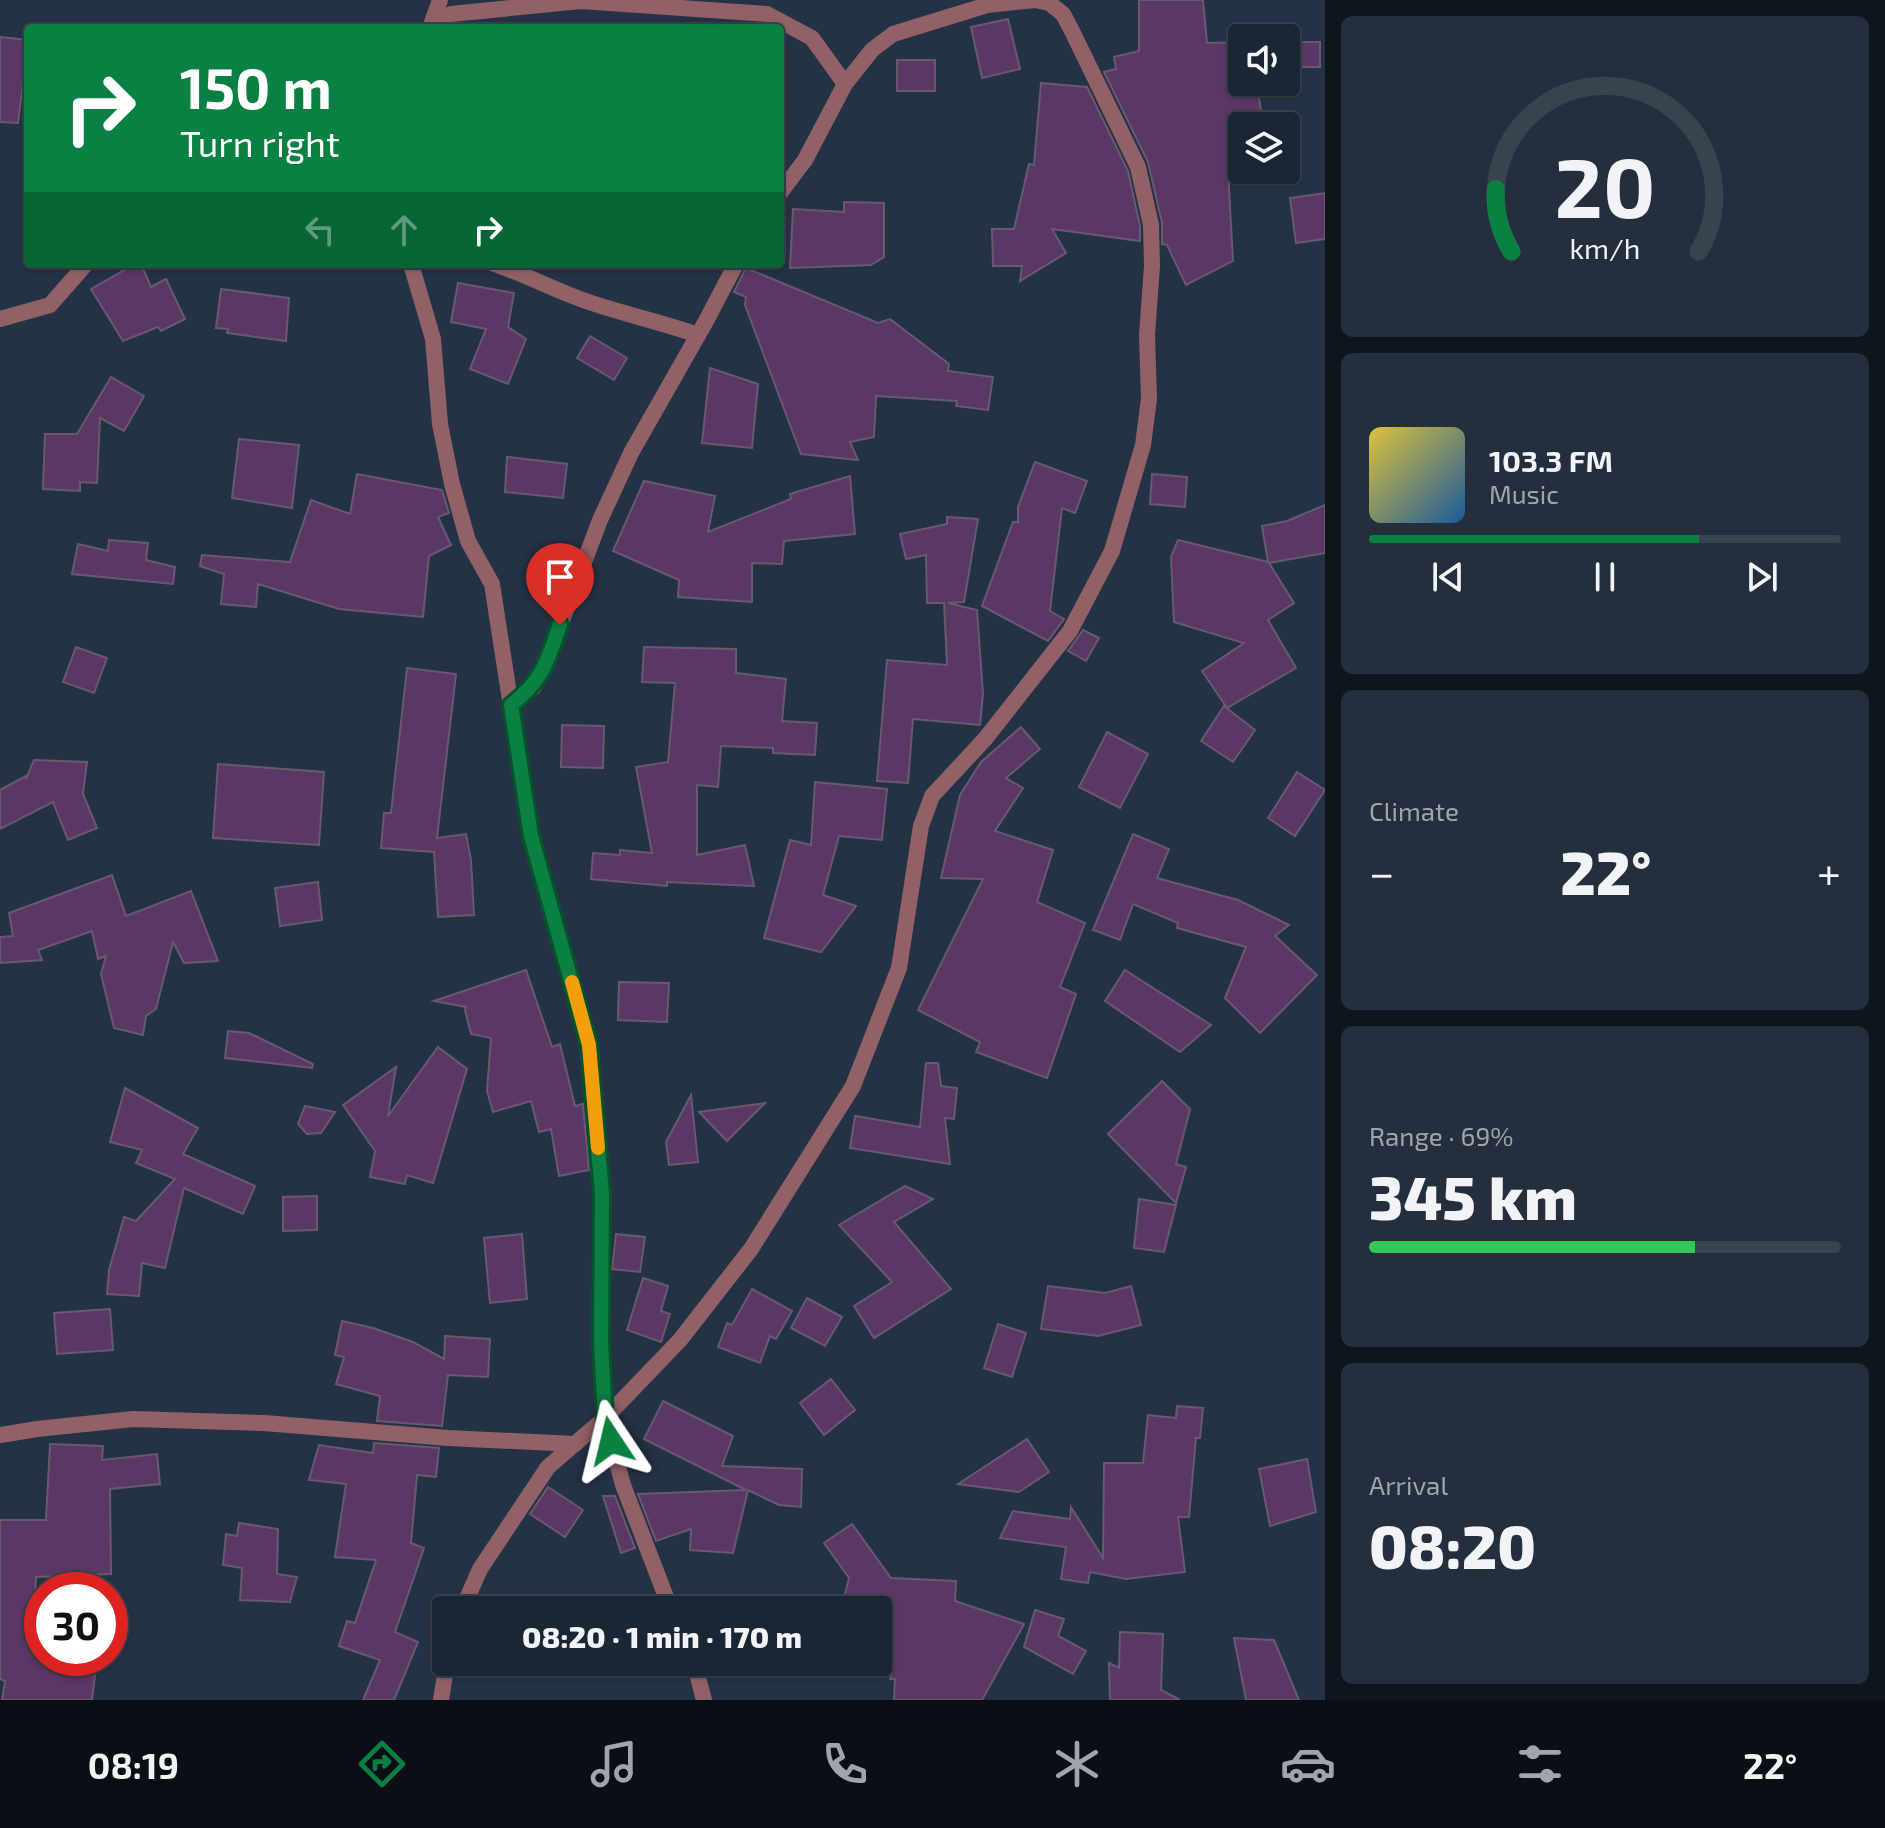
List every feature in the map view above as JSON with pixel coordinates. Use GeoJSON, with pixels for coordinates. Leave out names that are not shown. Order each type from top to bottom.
{"type":"FeatureCollection","features":[{"type":"Feature","properties":{"kind":"street"},"geometry":{"type":"LineString","coordinates":[[432,24],[440,0]]}},
{"type":"Feature","properties":{"kind":"street"},"geometry":{"type":"LineString","coordinates":[[468,1596],[480,1569],[548,1467],[605,1418],[680,1340],[751,1249],[853,1086],[899,968],[919,838],[932,796],[985,739],[1070,631],[1112,551],[1143,445],[1150,383],[1147,335],[1152,266],[1147,201],[1138,167],[1063,14],[1049,3],[1035,0],[987,5],[893,34],[872,50],[845,84],[805,160],[784,188]]}},
{"type":"Feature","properties":{"kind":"street"},"geometry":{"type":"LineString","coordinates":[[437,24],[451,14],[581,1],[767,14],[812,38],[845,84]]}},
{"type":"Feature","properties":{"kind":"street"},"geometry":{"type":"LineString","coordinates":[[0,319],[50,305],[82,268]]}},
{"type":"Feature","properties":{"kind":"street"},"geometry":{"type":"LineString","coordinates":[[412,268],[433,339],[440,424],[452,484],[468,541],[492,584],[531,836],[589,1045],[602,1194],[601,1341],[605,1418],[623,1485],[666,1596]]}},
{"type":"Feature","properties":{"kind":"street"},"geometry":{"type":"LineString","coordinates":[[504,268],[591,302],[658,320],[698,335]]}},
{"type":"Feature","properties":{"kind":"street"},"geometry":{"type":"LineString","coordinates":[[511,705],[534,687],[600,520],[631,453],[734,268]]}},
{"type":"Feature","properties":{"kind":"street"},"geometry":{"type":"LineString","coordinates":[[0,1435],[133,1419],[264,1423],[448,1438],[575,1444]]}},
{"type":"Feature","properties":{"kind":"street"},"geometry":{"type":"LineString","coordinates":[[441,1700],[445,1676]]}},
{"type":"Feature","properties":{"kind":"street"},"geometry":{"type":"LineString","coordinates":[[698,1676],[704,1700]]}},
{"type":"Feature","properties":{"kind":"building"},"geometry":{"type":"Polygon","coordinates":[[[1139,0],[1203,0],[1207,43],[1228,42],[1228,96],[1259,96],[1261,112],[1228,112],[1228,184],[1233,261],[1186,285],[1167,245],[1162,244],[1162,223],[1148,162],[1104,72],[1116,69],[1114,57],[1139,51],[1139,0]]]}},
{"type":"Feature","properties":{"kind":"building"},"geometry":{"type":"Polygon","coordinates":[[[1008,19],[1020,69],[982,78],[971,27],[1008,19]]]}},
{"type":"Feature","properties":{"kind":"building"},"geometry":{"type":"Polygon","coordinates":[[[0,37],[24,40],[24,73],[18,123],[0,122],[0,37]]]}},
{"type":"Feature","properties":{"kind":"building"},"geometry":{"type":"Polygon","coordinates":[[[1300,42],[1320,42],[1320,67],[1300,67],[1300,42]]]}},
{"type":"Feature","properties":{"kind":"building"},"geometry":{"type":"Polygon","coordinates":[[[897,60],[935,60],[935,91],[897,91],[897,60]]]}},
{"type":"Feature","properties":{"kind":"building"},"geometry":{"type":"Polygon","coordinates":[[[1041,83],[1087,87],[1128,171],[1140,226],[1140,241],[1052,229],[1066,253],[1020,281],[1022,266],[993,266],[992,229],[1014,229],[1029,164],[1034,165],[1041,83]]]}},
{"type":"Feature","properties":{"kind":"building"},"geometry":{"type":"Polygon","coordinates":[[[1325,193],[1325,239],[1296,243],[1290,198],[1325,193]]]}},
{"type":"Feature","properties":{"kind":"building"},"geometry":{"type":"Polygon","coordinates":[[[844,202],[884,203],[884,257],[871,265],[790,268],[793,209],[844,212],[844,202]]]}},
{"type":"Feature","properties":{"kind":"building"},"geometry":{"type":"Polygon","coordinates":[[[128,268],[143,268],[151,287],[166,279],[185,319],[161,331],[158,327],[123,341],[91,289],[128,268]]]}},
{"type":"Feature","properties":{"kind":"building"},"geometry":{"type":"Polygon","coordinates":[[[746,268],[878,323],[890,319],[949,364],[948,371],[993,377],[988,410],[956,406],[957,401],[876,396],[874,437],[850,442],[858,460],[801,454],[745,305],[746,297],[734,292],[746,268]]]}},
{"type":"Feature","properties":{"kind":"building"},"geometry":{"type":"Polygon","coordinates":[[[458,283],[514,293],[508,327],[526,339],[508,384],[470,369],[486,329],[451,322],[458,283]]]}},
{"type":"Feature","properties":{"kind":"building"},"geometry":{"type":"Polygon","coordinates":[[[221,289],[289,298],[286,341],[227,333],[228,329],[216,328],[221,289]]]}},
{"type":"Feature","properties":{"kind":"building"},"geometry":{"type":"Polygon","coordinates":[[[590,336],[627,358],[614,380],[577,358],[590,336]]]}},
{"type":"Feature","properties":{"kind":"building"},"geometry":{"type":"Polygon","coordinates":[[[710,368],[758,384],[752,448],[702,443],[710,368]]]}},
{"type":"Feature","properties":{"kind":"building"},"geometry":{"type":"Polygon","coordinates":[[[111,377],[144,396],[124,431],[100,418],[97,483],[80,482],[80,491],[43,489],[45,434],[77,434],[111,377]]]}},
{"type":"Feature","properties":{"kind":"building"},"geometry":{"type":"Polygon","coordinates":[[[239,439],[299,445],[292,508],[232,498],[239,439]]]}},
{"type":"Feature","properties":{"kind":"building"},"geometry":{"type":"Polygon","coordinates":[[[507,457],[567,464],[563,498],[505,492],[507,457]]]}},
{"type":"Feature","properties":{"kind":"building"},"geometry":{"type":"Polygon","coordinates":[[[1035,462],[1087,481],[1075,513],[1062,508],[1050,611],[1064,619],[1048,641],[982,606],[1013,522],[1018,522],[1018,507],[1035,462]]]}},
{"type":"Feature","properties":{"kind":"building"},"geometry":{"type":"Polygon","coordinates":[[[357,474],[442,490],[449,513],[438,517],[451,545],[429,556],[423,617],[339,609],[258,584],[256,607],[221,604],[224,574],[200,566],[202,555],[290,562],[311,500],[350,514],[357,474]]]}},
{"type":"Feature","properties":{"kind":"building"},"geometry":{"type":"Polygon","coordinates":[[[1152,474],[1187,477],[1185,507],[1150,504],[1152,474]]]}},
{"type":"Feature","properties":{"kind":"building"},"geometry":{"type":"Polygon","coordinates":[[[850,476],[855,534],[784,541],[782,564],[752,563],[752,602],[678,597],[679,580],[613,551],[644,481],[715,496],[708,532],[791,499],[790,494],[850,476]]]}},
{"type":"Feature","properties":{"kind":"building"},"geometry":{"type":"Polygon","coordinates":[[[1325,505],[1325,553],[1269,563],[1294,603],[1268,620],[1296,668],[1227,708],[1202,671],[1244,643],[1174,622],[1171,557],[1178,540],[1268,562],[1262,526],[1287,521],[1325,505]]]}},
{"type":"Feature","properties":{"kind":"building"},"geometry":{"type":"Polygon","coordinates":[[[947,517],[978,519],[964,602],[948,603],[977,610],[983,694],[980,725],[913,719],[908,783],[877,781],[887,660],[947,665],[944,603],[927,603],[926,555],[906,559],[900,534],[947,524],[947,517]]]}},
{"type":"Feature","properties":{"kind":"building"},"geometry":{"type":"Polygon","coordinates":[[[109,540],[148,543],[146,560],[175,567],[173,584],[72,574],[78,544],[108,551],[109,540]]]}},
{"type":"Feature","properties":{"kind":"building"},"geometry":{"type":"Polygon","coordinates":[[[1083,630],[1099,638],[1086,661],[1068,651],[1083,630]]]}},
{"type":"Feature","properties":{"kind":"building"},"geometry":{"type":"Polygon","coordinates":[[[76,647],[107,658],[94,693],[63,682],[76,647]]]}},
{"type":"Feature","properties":{"kind":"building"},"geometry":{"type":"Polygon","coordinates":[[[644,647],[736,649],[736,673],[786,679],[782,721],[817,723],[815,755],[773,753],[773,748],[721,746],[718,787],[697,785],[697,855],[745,845],[754,886],[667,882],[667,886],[591,879],[593,853],[620,855],[620,850],[652,853],[636,767],[668,762],[675,683],[642,682],[644,647]]]}},
{"type":"Feature","properties":{"kind":"building"},"geometry":{"type":"Polygon","coordinates":[[[407,668],[456,674],[437,838],[466,834],[471,860],[474,915],[438,917],[434,852],[381,848],[384,813],[391,813],[407,668]]]}},
{"type":"Feature","properties":{"kind":"building"},"geometry":{"type":"Polygon","coordinates":[[[1224,706],[1255,730],[1233,762],[1201,741],[1224,706]]]}},
{"type":"Feature","properties":{"kind":"building"},"geometry":{"type":"Polygon","coordinates":[[[562,725],[604,726],[603,768],[561,767],[562,725]]]}},
{"type":"Feature","properties":{"kind":"building"},"geometry":{"type":"Polygon","coordinates":[[[1021,727],[1040,749],[1006,778],[1023,788],[995,831],[1053,850],[1037,902],[1085,923],[1060,987],[1076,994],[1047,1078],[976,1052],[980,1042],[918,1010],[983,879],[941,878],[960,795],[981,762],[1021,727]]]}},
{"type":"Feature","properties":{"kind":"building"},"geometry":{"type":"Polygon","coordinates":[[[1107,732],[1148,754],[1120,808],[1079,787],[1107,732]]]}},
{"type":"Feature","properties":{"kind":"building"},"geometry":{"type":"Polygon","coordinates":[[[34,760],[87,762],[83,794],[97,828],[68,840],[53,802],[0,829],[0,790],[26,776],[26,779],[34,760]]]}},
{"type":"Feature","properties":{"kind":"building"},"geometry":{"type":"Polygon","coordinates":[[[218,764],[324,772],[319,845],[213,838],[218,764]]]}},
{"type":"Feature","properties":{"kind":"building"},"geometry":{"type":"Polygon","coordinates":[[[1297,772],[1325,790],[1295,836],[1268,818],[1297,772]]]}},
{"type":"Feature","properties":{"kind":"building"},"geometry":{"type":"Polygon","coordinates":[[[815,782],[887,789],[882,840],[839,836],[823,895],[856,906],[821,952],[764,938],[790,840],[811,845],[815,782]]]}},
{"type":"Feature","properties":{"kind":"building"},"geometry":{"type":"Polygon","coordinates":[[[1133,834],[1169,849],[1157,878],[1238,900],[1289,925],[1275,936],[1317,975],[1260,1033],[1225,998],[1246,947],[1177,928],[1178,923],[1133,904],[1120,940],[1093,930],[1133,834]]]}},
{"type":"Feature","properties":{"kind":"building"},"geometry":{"type":"Polygon","coordinates":[[[112,875],[126,916],[191,891],[218,961],[184,963],[173,942],[156,1009],[146,1016],[143,1035],[114,1028],[101,974],[106,956],[98,959],[92,931],[38,950],[42,960],[0,963],[0,937],[13,936],[9,913],[112,875]]]}},
{"type":"Feature","properties":{"kind":"building"},"geometry":{"type":"Polygon","coordinates":[[[318,882],[322,920],[280,926],[275,888],[318,882]]]}},
{"type":"Feature","properties":{"kind":"building"},"geometry":{"type":"Polygon","coordinates":[[[526,970],[552,1047],[560,1044],[575,1106],[583,1104],[589,1170],[559,1176],[551,1129],[539,1132],[531,1101],[493,1112],[487,1091],[491,1038],[471,1034],[466,1007],[434,1001],[526,970]]]}},
{"type":"Feature","properties":{"kind":"building"},"geometry":{"type":"Polygon","coordinates":[[[1125,970],[1211,1025],[1180,1052],[1105,1001],[1125,970]]]}},
{"type":"Feature","properties":{"kind":"building"},"geometry":{"type":"Polygon","coordinates":[[[619,982],[669,983],[667,1022],[618,1020],[619,982]]]}},
{"type":"Feature","properties":{"kind":"building"},"geometry":{"type":"Polygon","coordinates":[[[228,1031],[249,1033],[313,1064],[312,1068],[225,1058],[228,1031]]]}},
{"type":"Feature","properties":{"kind":"building"},"geometry":{"type":"Polygon","coordinates":[[[438,1047],[467,1069],[433,1183],[407,1175],[405,1184],[370,1177],[375,1151],[343,1105],[396,1067],[388,1116],[438,1047]]]}},
{"type":"Feature","properties":{"kind":"building"},"geometry":{"type":"Polygon","coordinates":[[[926,1063],[938,1063],[941,1086],[957,1088],[954,1119],[945,1118],[950,1164],[850,1148],[855,1116],[920,1127],[926,1063]]]}},
{"type":"Feature","properties":{"kind":"building"},"geometry":{"type":"Polygon","coordinates":[[[1162,1081],[1190,1109],[1176,1164],[1186,1167],[1176,1203],[1108,1134],[1162,1081]]]}},
{"type":"Feature","properties":{"kind":"building"},"geometry":{"type":"Polygon","coordinates":[[[125,1088],[198,1128],[183,1154],[255,1186],[243,1214],[184,1188],[165,1268],[142,1263],[139,1296],[107,1294],[109,1270],[124,1217],[136,1221],[175,1179],[136,1163],[142,1150],[110,1142],[125,1088]]]}},
{"type":"Feature","properties":{"kind":"building"},"geometry":{"type":"Polygon","coordinates":[[[691,1095],[698,1162],[669,1165],[666,1142],[691,1095]]]}},
{"type":"Feature","properties":{"kind":"building"},"geometry":{"type":"Polygon","coordinates":[[[765,1103],[727,1141],[699,1112],[765,1103]]]}},
{"type":"Feature","properties":{"kind":"building"},"geometry":{"type":"Polygon","coordinates":[[[305,1106],[335,1112],[321,1133],[307,1134],[298,1124],[305,1106]]]}},
{"type":"Feature","properties":{"kind":"building"},"geometry":{"type":"Polygon","coordinates":[[[905,1186],[933,1199],[894,1222],[951,1289],[874,1338],[854,1306],[892,1282],[839,1225],[905,1186]]]}},
{"type":"Feature","properties":{"kind":"building"},"geometry":{"type":"Polygon","coordinates":[[[317,1196],[317,1230],[283,1231],[283,1197],[317,1196]]]}},
{"type":"Feature","properties":{"kind":"building"},"geometry":{"type":"Polygon","coordinates":[[[1139,1199],[1176,1205],[1164,1252],[1134,1248],[1139,1199]]]}},
{"type":"Feature","properties":{"kind":"building"},"geometry":{"type":"Polygon","coordinates":[[[522,1234],[527,1299],[490,1303],[484,1238],[522,1234]]]}},
{"type":"Feature","properties":{"kind":"building"},"geometry":{"type":"Polygon","coordinates":[[[616,1234],[645,1237],[640,1272],[612,1269],[616,1234]]]}},
{"type":"Feature","properties":{"kind":"building"},"geometry":{"type":"Polygon","coordinates":[[[643,1278],[668,1286],[661,1311],[670,1314],[661,1342],[627,1330],[643,1278]]]}},
{"type":"Feature","properties":{"kind":"building"},"geometry":{"type":"Polygon","coordinates":[[[1048,1286],[1105,1293],[1131,1286],[1141,1325],[1098,1336],[1041,1329],[1048,1286]]]}},
{"type":"Feature","properties":{"kind":"building"},"geometry":{"type":"Polygon","coordinates":[[[752,1289],[792,1311],[776,1339],[770,1336],[760,1363],[718,1347],[727,1323],[732,1325],[752,1289]]]}},
{"type":"Feature","properties":{"kind":"building"},"geometry":{"type":"Polygon","coordinates":[[[807,1298],[842,1317],[825,1346],[791,1328],[807,1298]]]}},
{"type":"Feature","properties":{"kind":"building"},"geometry":{"type":"Polygon","coordinates":[[[110,1309],[113,1350],[57,1354],[54,1313],[110,1309]]]}},
{"type":"Feature","properties":{"kind":"building"},"geometry":{"type":"Polygon","coordinates":[[[342,1321],[413,1342],[444,1359],[445,1336],[490,1339],[488,1377],[448,1375],[442,1426],[377,1421],[380,1396],[336,1384],[344,1357],[335,1355],[342,1321]]]}},
{"type":"Feature","properties":{"kind":"building"},"geometry":{"type":"Polygon","coordinates":[[[998,1324],[1026,1333],[1012,1377],[984,1368],[998,1324]]]}},
{"type":"Feature","properties":{"kind":"building"},"geometry":{"type":"Polygon","coordinates":[[[831,1379],[855,1410],[824,1435],[800,1403],[831,1379]]]}},
{"type":"Feature","properties":{"kind":"building"},"geometry":{"type":"Polygon","coordinates":[[[663,1401],[733,1436],[722,1466],[802,1469],[801,1507],[779,1505],[748,1490],[733,1553],[690,1550],[691,1529],[656,1541],[638,1494],[746,1490],[644,1439],[663,1401]]]}},
{"type":"Feature","properties":{"kind":"building"},"geometry":{"type":"Polygon","coordinates":[[[1177,1406],[1203,1408],[1200,1438],[1196,1438],[1189,1517],[1178,1517],[1185,1572],[1126,1579],[1090,1572],[1088,1583],[1061,1579],[1066,1547],[1000,1538],[1013,1511],[1070,1519],[1071,1507],[1103,1558],[1104,1463],[1143,1463],[1148,1415],[1176,1418],[1177,1406]]]}},
{"type":"Feature","properties":{"kind":"building"},"geometry":{"type":"Polygon","coordinates":[[[1027,1439],[1049,1472],[1019,1492],[958,1484],[1027,1439]]]}},
{"type":"Feature","properties":{"kind":"building"},"geometry":{"type":"Polygon","coordinates":[[[374,1443],[439,1448],[436,1477],[417,1475],[411,1543],[424,1548],[395,1632],[418,1642],[394,1700],[363,1700],[380,1660],[339,1646],[347,1621],[355,1623],[376,1560],[335,1557],[346,1484],[309,1480],[319,1445],[373,1453],[374,1443]]]}},
{"type":"Feature","properties":{"kind":"building"},"geometry":{"type":"Polygon","coordinates":[[[50,1444],[103,1446],[102,1460],[157,1454],[160,1484],[110,1489],[111,1572],[24,1572],[24,1676],[95,1676],[92,1700],[2,1700],[5,1681],[0,1679],[0,1520],[46,1520],[50,1444]]]}},
{"type":"Feature","properties":{"kind":"building"},"geometry":{"type":"Polygon","coordinates":[[[1307,1459],[1316,1512],[1270,1526],[1259,1469],[1307,1459]]]}},
{"type":"Feature","properties":{"kind":"building"},"geometry":{"type":"Polygon","coordinates":[[[548,1487],[583,1510],[565,1537],[530,1514],[548,1487]]]}},
{"type":"Feature","properties":{"kind":"building"},"geometry":{"type":"Polygon","coordinates":[[[603,1496],[615,1496],[635,1548],[621,1553],[603,1496]]]}},
{"type":"Feature","properties":{"kind":"building"},"geometry":{"type":"Polygon","coordinates":[[[239,1523],[278,1529],[277,1574],[297,1577],[290,1602],[240,1600],[242,1568],[223,1565],[226,1534],[237,1536],[239,1523]]]}},
{"type":"Feature","properties":{"kind":"building"},"geometry":{"type":"Polygon","coordinates":[[[852,1524],[891,1578],[956,1581],[955,1601],[1024,1624],[982,1700],[894,1700],[895,1679],[890,1679],[892,1596],[844,1596],[849,1578],[824,1543],[852,1524]]]}},
{"type":"Feature","properties":{"kind":"building"},"geometry":{"type":"Polygon","coordinates":[[[1035,1610],[1064,1619],[1058,1636],[1086,1651],[1073,1674],[1024,1647],[1035,1610]]]}},
{"type":"Feature","properties":{"kind":"building"},"geometry":{"type":"Polygon","coordinates":[[[1120,1632],[1163,1634],[1161,1690],[1180,1700],[1110,1700],[1109,1663],[1119,1668],[1120,1632]]]}},
{"type":"Feature","properties":{"kind":"building"},"geometry":{"type":"Polygon","coordinates":[[[1234,1638],[1274,1640],[1299,1700],[1246,1700],[1234,1638]]]}},
{"type":"Feature","properties":{"kind":"slow traffic"},"geometry":{"type":"LineString","coordinates":[[572,982],[589,1045],[598,1148]]}},
{"type":"Feature","properties":{"kind":"route"},"geometry":{"type":"LineString","coordinates":[[560,625],[534,687],[511,705],[531,836],[589,1045],[602,1194],[601,1341],[605,1418],[611,1441]]}}]}
